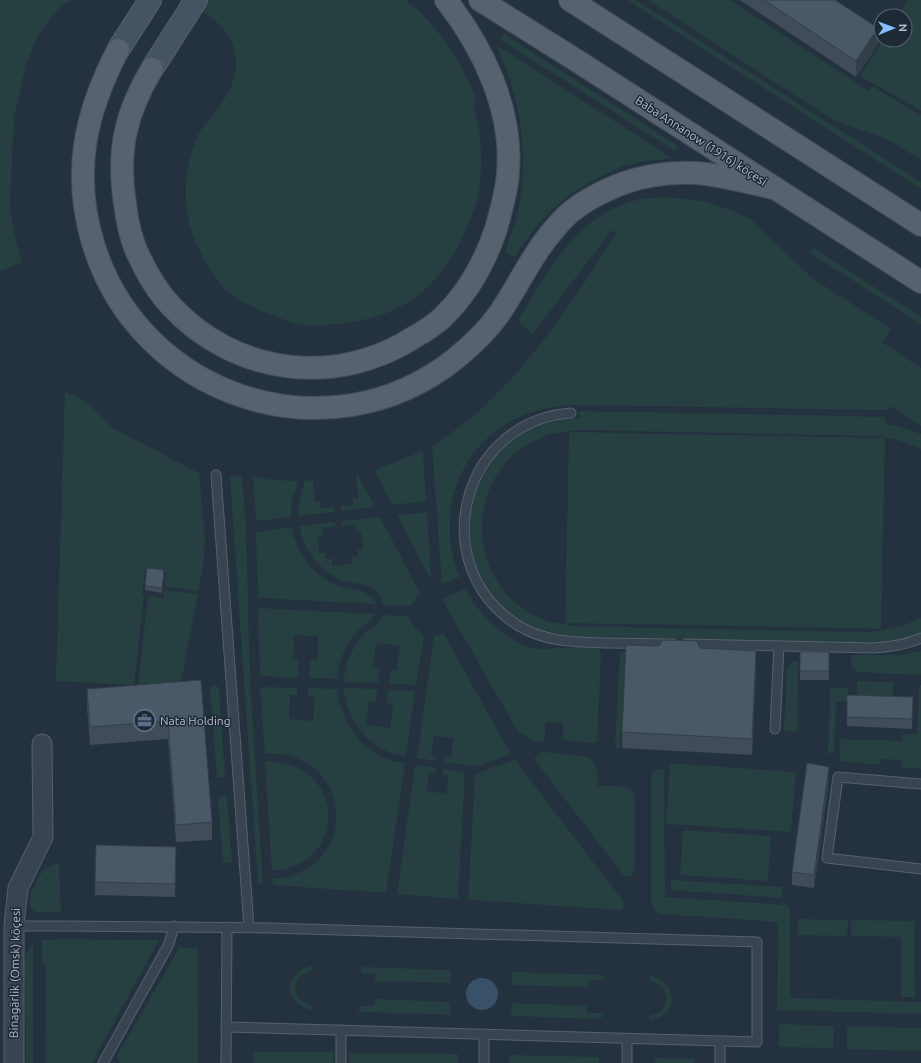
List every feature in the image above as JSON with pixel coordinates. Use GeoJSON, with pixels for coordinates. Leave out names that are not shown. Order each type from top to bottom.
{"type":"FeatureCollection","features":[{"type":"Feature","properties":{"kind":"main road"},"geometry":{"type":"LineString","coordinates":[[150,0],[118,50],[105,74],[87,128],[83,154],[83,178],[84,202],[89,229],[101,267],[120,303],[138,326],[163,353],[194,375],[230,393],[267,404],[312,407],[347,405],[364,402],[403,390],[438,372],[470,346],[498,314],[531,261],[557,225],[584,202],[615,186],[646,176],[688,173],[706,174],[773,188]]}},
{"type":"Feature","properties":{"kind":"main road"},"geometry":{"type":"LineString","coordinates":[[196,0],[152,69],[140,90],[130,114],[122,156],[122,177],[127,219],[134,244],[155,285],[170,305],[186,321],[222,346],[242,355],[276,365],[319,368],[356,363],[392,351],[440,320],[453,306],[482,264],[492,242],[505,194],[508,172],[509,152],[505,125],[500,100],[478,46],[446,0]]}},
{"type":"Feature","properties":{"kind":"main road","name":"Baba Annanow (1916) köçesi"},"geometry":{"type":"LineString","coordinates":[[480,0],[921,282]]}},
{"type":"Feature","properties":{"kind":"main road"},"geometry":{"type":"LineString","coordinates":[[570,0],[602,22],[921,225]]}},
{"type":"Feature","properties":{"kind":"main road"},"geometry":{"type":"LineString","coordinates":[[581,0],[602,22]]}},
{"type":"Feature","properties":{"kind":"street","name":"Binagärlik (Omsk) köçesi"},"geometry":{"type":"LineString","coordinates":[[14,1063],[7,925],[18,888],[43,836],[42,744]]}},
{"type":"Feature","properties":{"kind":"lane"},"geometry":{"type":"LineString","coordinates":[[571,414],[560,414],[541,419],[522,427],[506,438],[492,452],[480,468],[471,486],[466,506],[464,525],[465,545],[470,565],[478,583],[489,600],[503,614],[519,626],[556,640],[583,642],[874,648],[913,642],[921,638]]}},
{"type":"Feature","properties":{"kind":"lane"},"geometry":{"type":"LineString","coordinates":[[216,475],[249,927]]}},
{"type":"Feature","properties":{"kind":"lane"},"geometry":{"type":"LineString","coordinates":[[775,729],[779,646]]}},
{"type":"Feature","properties":{"kind":"lane"},"geometry":{"type":"LineString","coordinates":[[921,784],[838,777],[827,858],[921,868]]}},
{"type":"Feature","properties":{"kind":"lane"},"geometry":{"type":"LineString","coordinates":[[7,925],[249,927],[757,942],[757,1042],[226,1026]]}},
{"type":"Feature","properties":{"kind":"lane"},"geometry":{"type":"LineString","coordinates":[[103,1063],[169,944],[174,926]]}},
{"type":"Feature","properties":{"kind":"lane"},"geometry":{"type":"LineString","coordinates":[[226,1063],[227,927]]}},
{"type":"Feature","properties":{"kind":"lane"},"geometry":{"type":"LineString","coordinates":[[341,1030],[341,1063]]}},
{"type":"Feature","properties":{"kind":"lane"},"geometry":{"type":"LineString","coordinates":[[484,1034],[484,1063]]}},
{"type":"Feature","properties":{"kind":"lane"},"geometry":{"type":"LineString","coordinates":[[626,1063],[627,1039]]}},
{"type":"Feature","properties":{"kind":"lane"},"geometry":{"type":"LineString","coordinates":[[720,1042],[720,1063]]}},
{"type":"Feature","properties":{"kind":"green space"},"geometry":{"type":"Polygon","coordinates":[[[0,0],[72,0],[59,8],[39,34],[27,62],[14,115],[10,208],[14,233],[22,262],[0,271],[0,0]]]}},
{"type":"Feature","properties":{"kind":"green space"},"geometry":{"type":"Polygon","coordinates":[[[177,0],[406,0],[429,21],[439,33],[464,72],[477,100],[474,104],[480,138],[481,172],[475,206],[461,242],[439,275],[421,293],[402,306],[381,315],[348,323],[310,326],[299,325],[252,307],[232,295],[220,284],[206,263],[192,233],[188,218],[185,189],[190,158],[195,142],[204,125],[223,101],[231,87],[235,74],[236,61],[234,49],[229,38],[221,27],[211,17],[198,9],[177,0]]]}},
{"type":"Feature","properties":{"kind":"green space"},"geometry":{"type":"Polygon","coordinates":[[[627,0],[636,0],[921,182],[921,189],[627,0]]]}},
{"type":"Feature","properties":{"kind":"green space"},"geometry":{"type":"Polygon","coordinates":[[[648,0],[730,0],[869,91],[872,86],[921,115],[921,160],[887,139],[846,125],[827,116],[648,0]]]}},
{"type":"Feature","properties":{"kind":"green space"},"geometry":{"type":"Polygon","coordinates":[[[908,0],[921,0],[921,111],[860,76],[878,48],[913,48],[913,8],[903,8],[908,0]]]}},
{"type":"Feature","properties":{"kind":"green space"},"geometry":{"type":"Polygon","coordinates":[[[504,34],[678,146],[675,151],[501,40],[504,34]]]}},
{"type":"Feature","properties":{"kind":"green space"},"geometry":{"type":"Polygon","coordinates":[[[496,45],[672,158],[627,165],[608,172],[590,182],[557,206],[539,223],[515,257],[505,252],[520,202],[523,161],[522,141],[520,122],[511,83],[496,45]]]}},
{"type":"Feature","properties":{"kind":"green space"},"geometry":{"type":"Polygon","coordinates":[[[665,197],[703,201],[733,211],[750,219],[812,278],[891,329],[882,342],[921,368],[921,426],[890,406],[889,409],[884,410],[567,405],[530,413],[509,422],[490,436],[475,452],[463,470],[455,490],[451,511],[450,533],[453,555],[459,577],[442,584],[432,446],[461,426],[487,403],[536,350],[578,292],[616,233],[612,230],[532,335],[518,320],[553,264],[580,232],[596,218],[615,208],[637,200],[665,197]]]}},
{"type":"Feature","properties":{"kind":"green space"},"geometry":{"type":"Polygon","coordinates":[[[813,248],[921,317],[921,324],[810,253],[813,248]]]}},
{"type":"Feature","properties":{"kind":"green space"},"geometry":{"type":"Polygon","coordinates":[[[65,391],[85,401],[114,429],[199,473],[205,538],[204,561],[198,591],[165,587],[166,572],[145,570],[142,595],[144,595],[134,685],[56,681],[65,391]]]}},
{"type":"Feature","properties":{"kind":"green space"},"geometry":{"type":"Polygon","coordinates":[[[580,411],[885,417],[885,424],[897,426],[921,434],[921,449],[898,440],[874,436],[581,430],[545,436],[520,450],[501,469],[489,491],[482,517],[483,543],[490,568],[504,591],[531,614],[550,621],[577,626],[870,632],[896,627],[921,618],[921,633],[898,640],[874,643],[576,637],[546,633],[511,614],[491,594],[478,570],[470,543],[469,516],[475,489],[488,464],[509,442],[517,436],[543,424],[580,418],[580,411]]]}},
{"type":"Feature","properties":{"kind":"green space"},"geometry":{"type":"Polygon","coordinates":[[[569,432],[885,438],[881,629],[565,623],[569,432]]]}},
{"type":"Feature","properties":{"kind":"green space"},"geometry":{"type":"Polygon","coordinates":[[[423,451],[426,501],[392,505],[374,470],[423,451]]]}},
{"type":"Feature","properties":{"kind":"green space"},"geometry":{"type":"Polygon","coordinates":[[[356,474],[375,507],[341,511],[341,506],[353,505],[353,498],[358,498],[356,474]]]}},
{"type":"Feature","properties":{"kind":"green space"},"geometry":{"type":"Polygon","coordinates":[[[242,476],[246,528],[250,681],[263,885],[258,884],[230,477],[242,476]]]}},
{"type":"Feature","properties":{"kind":"green space"},"geometry":{"type":"Polygon","coordinates":[[[253,476],[272,480],[298,481],[292,501],[291,517],[256,521],[253,476]]]}},
{"type":"Feature","properties":{"kind":"green space"},"geometry":{"type":"Polygon","coordinates":[[[313,480],[315,502],[320,501],[321,508],[334,507],[334,512],[298,516],[299,503],[305,481],[313,480]]]}},
{"type":"Feature","properties":{"kind":"green space"},"geometry":{"type":"Polygon","coordinates":[[[427,512],[431,580],[397,515],[427,512]]]}},
{"type":"Feature","properties":{"kind":"green space"},"geometry":{"type":"Polygon","coordinates":[[[380,517],[421,595],[416,597],[411,606],[383,605],[380,596],[371,587],[363,584],[347,582],[330,574],[322,568],[310,553],[301,536],[299,526],[335,522],[335,526],[323,528],[323,535],[318,535],[319,553],[325,553],[326,559],[332,559],[332,566],[352,564],[352,557],[358,556],[358,550],[363,549],[361,531],[356,532],[355,525],[342,526],[342,521],[380,517]]]}},
{"type":"Feature","properties":{"kind":"green space"},"geometry":{"type":"Polygon","coordinates":[[[292,527],[294,536],[302,554],[314,570],[329,582],[343,588],[360,591],[370,595],[376,604],[258,598],[256,532],[292,527]]]}},
{"type":"Feature","properties":{"kind":"green space"},"geometry":{"type":"Polygon","coordinates":[[[465,589],[477,608],[493,625],[502,633],[522,644],[539,649],[586,647],[600,649],[597,741],[590,743],[563,740],[563,723],[545,722],[545,738],[542,742],[535,741],[518,732],[442,599],[465,589]]]}},
{"type":"Feature","properties":{"kind":"green space"},"geometry":{"type":"Polygon","coordinates":[[[164,590],[198,594],[180,687],[138,685],[148,596],[164,598],[164,590]]]}},
{"type":"Feature","properties":{"kind":"green space"},"geometry":{"type":"Polygon","coordinates":[[[258,608],[375,614],[354,635],[346,647],[339,665],[337,679],[309,678],[310,660],[317,660],[318,636],[294,635],[293,659],[299,659],[298,678],[260,676],[258,608]]]}},
{"type":"Feature","properties":{"kind":"green space"},"geometry":{"type":"Polygon","coordinates":[[[382,615],[409,616],[414,627],[424,635],[416,685],[389,684],[391,670],[397,670],[400,646],[376,643],[373,667],[380,668],[378,683],[344,682],[347,662],[353,649],[365,633],[377,623],[382,615]]]}},
{"type":"Feature","properties":{"kind":"green space"},"geometry":{"type":"Polygon","coordinates":[[[443,633],[511,754],[475,767],[444,762],[445,757],[451,757],[453,738],[434,736],[431,755],[437,756],[436,761],[417,758],[434,636],[443,633]]]}},
{"type":"Feature","properties":{"kind":"green space"},"geometry":{"type":"Polygon","coordinates":[[[921,651],[921,675],[857,672],[851,665],[851,655],[897,655],[921,651]]]}},
{"type":"Feature","properties":{"kind":"green space"},"geometry":{"type":"Polygon","coordinates":[[[622,652],[626,652],[620,749],[617,749],[615,746],[620,655],[622,652]]]}},
{"type":"Feature","properties":{"kind":"green space"},"geometry":{"type":"Polygon","coordinates":[[[794,661],[798,661],[797,732],[784,731],[787,672],[790,664],[794,661]]]}},
{"type":"Feature","properties":{"kind":"green space"},"geometry":{"type":"Polygon","coordinates":[[[857,681],[893,682],[893,698],[857,697],[857,681]]]}},
{"type":"Feature","properties":{"kind":"green space"},"geometry":{"type":"Polygon","coordinates":[[[214,685],[219,689],[225,777],[217,778],[210,690],[214,685]]]}},
{"type":"Feature","properties":{"kind":"green space"},"geometry":{"type":"Polygon","coordinates":[[[919,685],[921,685],[921,769],[902,767],[902,760],[881,759],[880,765],[840,761],[840,739],[902,741],[903,734],[917,734],[919,685]]]}},
{"type":"Feature","properties":{"kind":"green space"},"geometry":{"type":"Polygon","coordinates":[[[260,687],[297,688],[297,695],[290,695],[289,719],[313,721],[315,696],[308,696],[308,688],[337,689],[344,715],[358,738],[368,748],[379,755],[391,760],[405,763],[386,893],[273,885],[272,879],[301,872],[322,856],[333,835],[336,812],[330,789],[316,770],[295,757],[265,754],[260,687]]]}},
{"type":"Feature","properties":{"kind":"green space"},"geometry":{"type":"Polygon","coordinates":[[[344,688],[377,689],[376,702],[369,701],[366,725],[390,728],[393,704],[386,703],[388,690],[415,691],[406,756],[394,754],[383,749],[372,742],[363,733],[349,712],[344,688]]]}},
{"type":"Feature","properties":{"kind":"green space"},"geometry":{"type":"Polygon","coordinates":[[[830,688],[848,688],[848,702],[836,702],[834,753],[828,753],[830,688]]]}},
{"type":"Feature","properties":{"kind":"green space"},"geometry":{"type":"Polygon","coordinates":[[[544,752],[587,757],[594,762],[596,766],[597,786],[623,787],[632,791],[635,795],[635,865],[634,872],[630,877],[624,876],[534,759],[540,753],[544,752]]]}},
{"type":"Feature","properties":{"kind":"green space"},"geometry":{"type":"Polygon","coordinates":[[[515,760],[623,901],[624,906],[622,910],[468,900],[475,774],[515,760]]]}},
{"type":"Feature","properties":{"kind":"green space"},"geometry":{"type":"Polygon","coordinates":[[[265,762],[291,765],[311,776],[323,793],[328,813],[326,833],[316,851],[298,865],[272,871],[265,762]]]}},
{"type":"Feature","properties":{"kind":"green space"},"geometry":{"type":"Polygon","coordinates":[[[670,763],[796,772],[791,832],[666,824],[670,763]]]}},
{"type":"Feature","properties":{"kind":"green space"},"geometry":{"type":"Polygon","coordinates":[[[415,765],[436,768],[435,773],[429,773],[427,791],[446,794],[449,775],[443,774],[443,769],[465,772],[458,899],[397,894],[415,765]]]}},
{"type":"Feature","properties":{"kind":"green space"},"geometry":{"type":"Polygon","coordinates":[[[658,769],[664,769],[665,897],[786,905],[790,909],[790,998],[921,1002],[921,1014],[777,1010],[778,922],[661,914],[655,911],[651,902],[651,780],[653,772],[658,769]]]}},
{"type":"Feature","properties":{"kind":"green space"},"geometry":{"type":"Polygon","coordinates":[[[222,795],[226,796],[227,799],[232,862],[223,863],[218,800],[222,795]]]}},
{"type":"Feature","properties":{"kind":"green space"},"geometry":{"type":"Polygon","coordinates":[[[683,830],[771,836],[768,881],[680,875],[683,830]]]}},
{"type":"Feature","properties":{"kind":"green space"},"geometry":{"type":"Polygon","coordinates":[[[59,862],[61,912],[36,912],[32,909],[30,904],[30,898],[34,886],[46,868],[59,862]]]}},
{"type":"Feature","properties":{"kind":"green space"},"geometry":{"type":"Polygon","coordinates":[[[671,880],[782,887],[781,898],[671,890],[671,880]]]}},
{"type":"Feature","properties":{"kind":"green space"},"geometry":{"type":"Polygon","coordinates":[[[798,919],[848,920],[847,936],[797,935],[798,919]]]}},
{"type":"Feature","properties":{"kind":"green space"},"geometry":{"type":"Polygon","coordinates":[[[851,920],[914,921],[915,997],[901,997],[901,937],[851,936],[851,920]]]}},
{"type":"Feature","properties":{"kind":"green space"},"geometry":{"type":"Polygon","coordinates":[[[42,940],[159,940],[92,1063],[45,1063],[46,966],[42,964],[42,940]]]}},
{"type":"Feature","properties":{"kind":"green space"},"geometry":{"type":"Polygon","coordinates":[[[33,943],[33,1063],[26,1063],[25,959],[26,954],[33,943]]]}},
{"type":"Feature","properties":{"kind":"green space"},"geometry":{"type":"Polygon","coordinates":[[[197,947],[198,1063],[120,1063],[117,1056],[179,948],[197,947]]]}},
{"type":"Feature","properties":{"kind":"green space"},"geometry":{"type":"Polygon","coordinates":[[[313,966],[313,971],[305,973],[300,977],[295,987],[299,998],[312,1005],[312,1010],[295,1001],[291,994],[290,987],[296,974],[303,969],[313,966]]]}},
{"type":"Feature","properties":{"kind":"green space"},"geometry":{"type":"Polygon","coordinates":[[[361,967],[451,970],[450,983],[375,981],[375,973],[361,973],[361,967]]]}},
{"type":"Feature","properties":{"kind":"green space"},"geometry":{"type":"Polygon","coordinates":[[[512,972],[603,975],[603,980],[588,980],[588,987],[512,985],[512,972]]]}},
{"type":"Feature","properties":{"kind":"green space"},"geometry":{"type":"Polygon","coordinates":[[[651,976],[660,979],[667,985],[671,992],[672,999],[666,1013],[649,1020],[649,1016],[657,1014],[662,1010],[667,999],[663,988],[650,981],[651,976]]]}},
{"type":"Feature","properties":{"kind":"green space"},"geometry":{"type":"Polygon","coordinates":[[[375,999],[450,1002],[450,1015],[359,1012],[359,1006],[374,1006],[375,999]]]}},
{"type":"Feature","properties":{"kind":"green space"},"geometry":{"type":"Polygon","coordinates":[[[512,1003],[587,1006],[587,1013],[602,1013],[601,1019],[511,1016],[512,1003]]]}},
{"type":"Feature","properties":{"kind":"green space"},"geometry":{"type":"Polygon","coordinates":[[[779,1024],[834,1026],[833,1048],[779,1047],[779,1024]]]}},
{"type":"Feature","properties":{"kind":"green space"},"geometry":{"type":"Polygon","coordinates":[[[847,1026],[921,1028],[921,1051],[847,1049],[847,1026]]]}},
{"type":"Feature","properties":{"kind":"green space"},"geometry":{"type":"Polygon","coordinates":[[[254,1052],[333,1052],[333,1063],[253,1063],[254,1052]]]}},
{"type":"Feature","properties":{"kind":"green space"},"geometry":{"type":"Polygon","coordinates":[[[349,1053],[458,1054],[458,1063],[349,1063],[349,1053]]]}},
{"type":"Feature","properties":{"kind":"green space"},"geometry":{"type":"Polygon","coordinates":[[[509,1055],[599,1057],[599,1063],[509,1063],[509,1055]]]}},
{"type":"Feature","properties":{"kind":"green space"},"geometry":{"type":"Polygon","coordinates":[[[655,1058],[694,1059],[694,1063],[655,1063],[655,1058]]]}},
{"type":"Feature","properties":{"kind":"water"},"geometry":{"type":"Polygon","coordinates":[[[482,978],[491,981],[495,985],[498,994],[495,1003],[491,1007],[482,1010],[473,1007],[469,1003],[466,994],[469,985],[473,981],[482,978]]]}},
{"type":"Feature","properties":{"kind":"building"},"geometry":{"type":"Polygon","coordinates":[[[764,0],[835,0],[873,25],[873,36],[856,61],[764,0]]]}},
{"type":"Feature","properties":{"kind":"building"},"geometry":{"type":"Polygon","coordinates":[[[147,568],[164,570],[162,588],[145,586],[147,568]]]}},
{"type":"Feature","properties":{"kind":"building"},"geometry":{"type":"Polygon","coordinates":[[[663,640],[697,641],[700,648],[756,651],[752,739],[622,732],[626,645],[659,646],[663,640]]]}},
{"type":"Feature","properties":{"kind":"building"},"geometry":{"type":"Polygon","coordinates":[[[800,652],[829,652],[829,671],[800,671],[800,652]]]}},
{"type":"Feature","properties":{"kind":"building"},"geometry":{"type":"Polygon","coordinates":[[[201,680],[212,822],[176,825],[168,721],[90,727],[87,689],[201,680]]]}},
{"type":"Feature","properties":{"kind":"building"},"geometry":{"type":"Polygon","coordinates":[[[847,695],[913,697],[912,719],[847,717],[847,695]]]}},
{"type":"Feature","properties":{"kind":"building"},"geometry":{"type":"Polygon","coordinates":[[[807,763],[829,767],[814,875],[792,872],[807,763]]]}},
{"type":"Feature","properties":{"kind":"building"},"geometry":{"type":"Polygon","coordinates":[[[96,845],[176,847],[175,884],[95,882],[96,845]]]}},
{"type":"Feature","properties":{"kind":"place","name":"Nata Holding"},"geometry":{"type":"Point","coordinates":[145,721]}}]}
